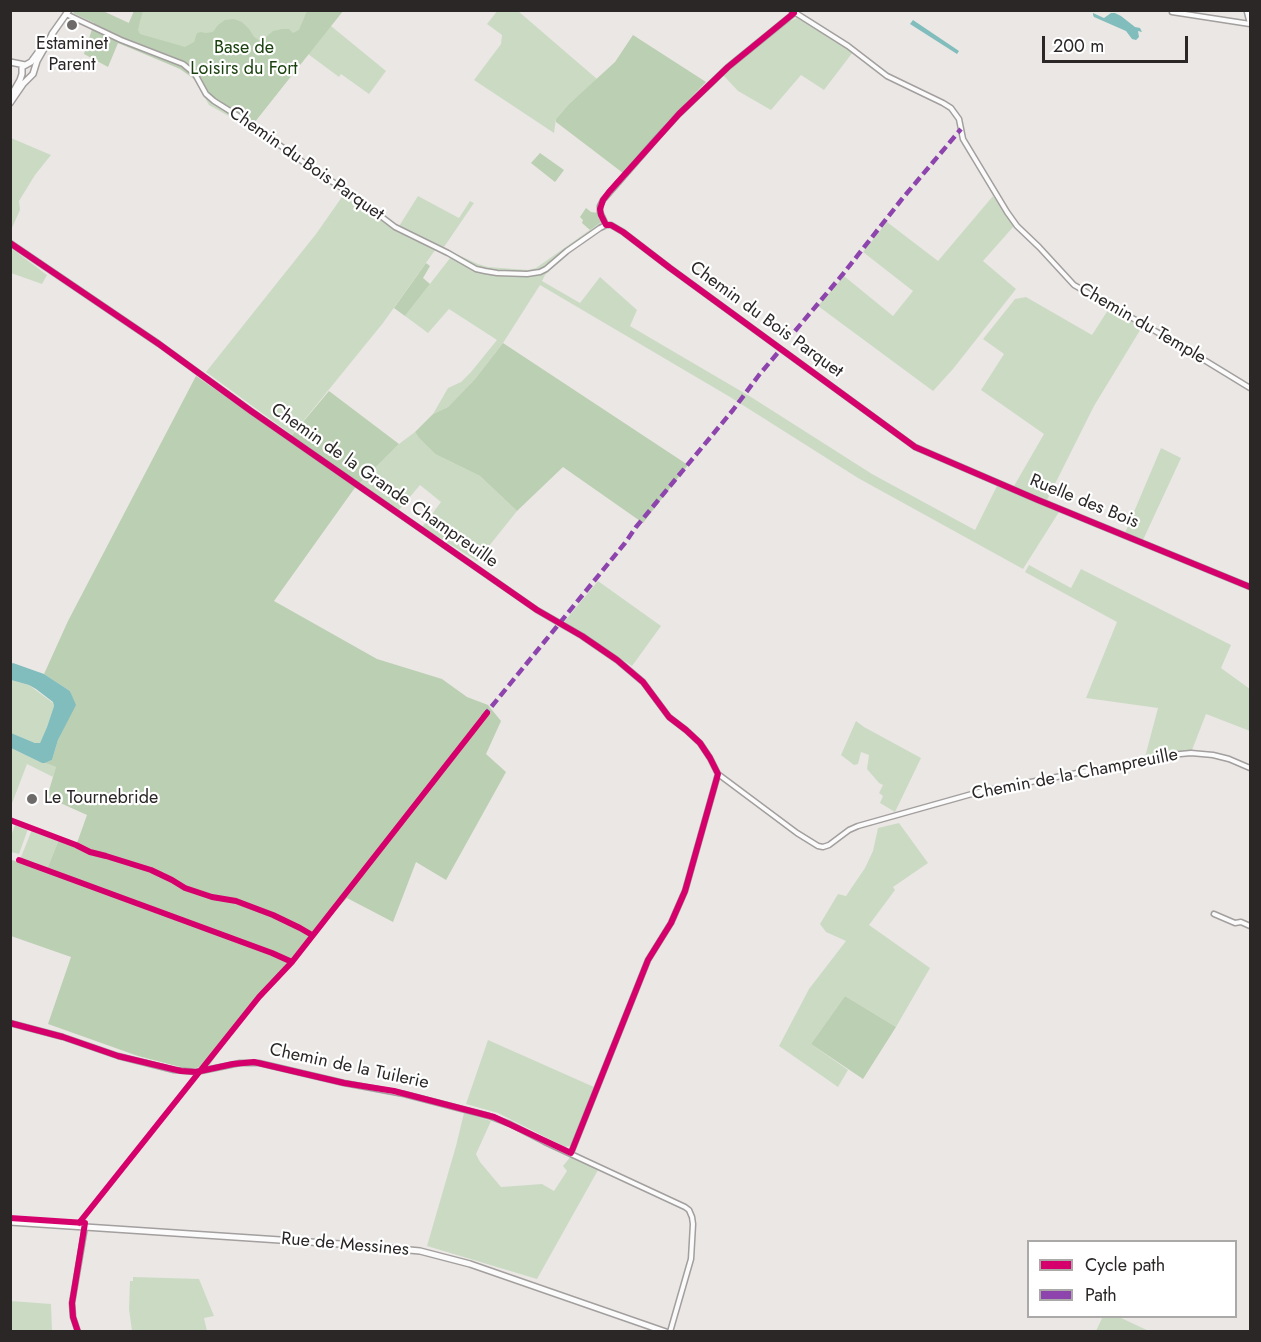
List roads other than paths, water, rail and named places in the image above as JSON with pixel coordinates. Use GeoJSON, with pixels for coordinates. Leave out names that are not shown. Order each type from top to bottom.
{"type":"FeatureCollection","features":[{"type":"Feature","properties":{"kind":"main road"},"geometry":{"type":"LineString","coordinates":[[1247,10],[1251,23]]}},
{"type":"Feature","properties":{"kind":"main road"},"geometry":{"type":"LineString","coordinates":[[10,97],[19,81],[22,68],[33,60],[67,12]]}},
{"type":"Feature","properties":{"kind":"main road"},"geometry":{"type":"LineString","coordinates":[[10,103],[32,73],[53,33]]}},
{"type":"Feature","properties":{"kind":"main road"},"geometry":{"type":"LineString","coordinates":[[10,62],[32,67],[32,73]]}},
{"type":"Feature","properties":{"kind":"main road"},"geometry":{"type":"LineString","coordinates":[[10,62],[18,67],[26,77],[32,73]]}},
{"type":"Feature","properties":{"kind":"main road","name":"Rue de Messines"},"geometry":{"type":"LineString","coordinates":[[10,1222],[377,1246],[426,1252],[470,1264],[668,1332]]}},
{"type":"Feature","properties":{"kind":"street"},"geometry":{"type":"LineString","coordinates":[[606,225],[600,212],[603,200],[658,137],[722,72],[794,11]]}},
{"type":"Feature","properties":{"kind":"street","name":"Chemin du Temple"},"geometry":{"type":"LineString","coordinates":[[794,11],[848,46],[882,73],[951,108],[959,119],[963,139],[1007,212],[1017,226],[1071,283],[1251,388]]}},
{"type":"Feature","properties":{"kind":"street","name":"Chemin du Bois Parquet"},"geometry":{"type":"LineString","coordinates":[[67,12],[121,40],[183,64],[193,72],[206,94],[214,101],[399,229],[480,270],[527,274],[540,272],[606,225],[615,226],[908,442]]}},
{"type":"Feature","properties":{"kind":"street"},"geometry":{"type":"LineString","coordinates":[[1172,12],[1251,23]]}},
{"type":"Feature","properties":{"kind":"street","name":"Chemin de la Grande Champreuille"},"geometry":{"type":"LineString","coordinates":[[10,243],[159,344],[251,411],[537,610],[582,636],[617,660],[642,682],[669,717],[700,743],[718,774],[810,842],[821,847],[829,845],[853,828],[900,814]]}},
{"type":"Feature","properties":{"kind":"street","name":"Ruelle des Bois"},"geometry":{"type":"LineString","coordinates":[[908,442],[1038,500],[1251,587]]}},
{"type":"Feature","properties":{"kind":"street","name":"Chemin de la Champreuille"},"geometry":{"type":"LineString","coordinates":[[900,814],[988,790],[1176,754],[1212,755],[1251,768]]}},
{"type":"Feature","properties":{"kind":"street"},"geometry":{"type":"LineString","coordinates":[[571,1154],[648,960],[671,923],[685,891],[718,774]]}},
{"type":"Feature","properties":{"kind":"street"},"geometry":{"type":"LineString","coordinates":[[1214,914],[1234,924],[1241,922],[1251,926]]}},
{"type":"Feature","properties":{"kind":"street","name":"Chemin de la Tuilerie"},"geometry":{"type":"LineString","coordinates":[[10,1023],[63,1037],[124,1058],[181,1071],[196,1072],[240,1063],[259,1063],[344,1083],[394,1091],[494,1117],[510,1124],[685,1207],[690,1212],[693,1224],[691,1259],[668,1332]]}},
{"type":"Feature","properties":{"kind":"street"},"geometry":{"type":"LineString","coordinates":[[78,1332],[72,1314],[72,1303],[85,1227]]}},
{"type":"Feature","properties":{"kind":"water"},"geometry":{"type":"Polygon","coordinates":[[[1093,13],[1104,18],[1115,13],[1140,28],[1142,32],[1138,31],[1139,37],[1136,40],[1132,39],[1126,31],[1094,17],[1093,13]]]}},
{"type":"Feature","properties":{"kind":"water"},"geometry":{"type":"Polygon","coordinates":[[[913,20],[959,51],[957,54],[910,24],[913,20]]]}},
{"type":"Feature","properties":{"kind":"water"},"geometry":{"type":"Polygon","coordinates":[[[11,664],[44,674],[70,691],[76,705],[58,740],[52,760],[45,763],[11,748],[11,733],[40,743],[54,706],[53,702],[36,689],[11,680],[11,664]]]}},
{"type":"Feature","properties":{"kind":"place","name":"Estaminet Parent"},"geometry":{"type":"Point","coordinates":[72,25]}},
{"type":"Feature","properties":{"kind":"place","name":"Le Tournebride"},"geometry":{"type":"Point","coordinates":[32,799]}},
{"type":"Feature","properties":{"kind":"park label","name":"Base de Loisirs du Fort"},"geometry":{"type":"Point","coordinates":[244,59]}}]}
